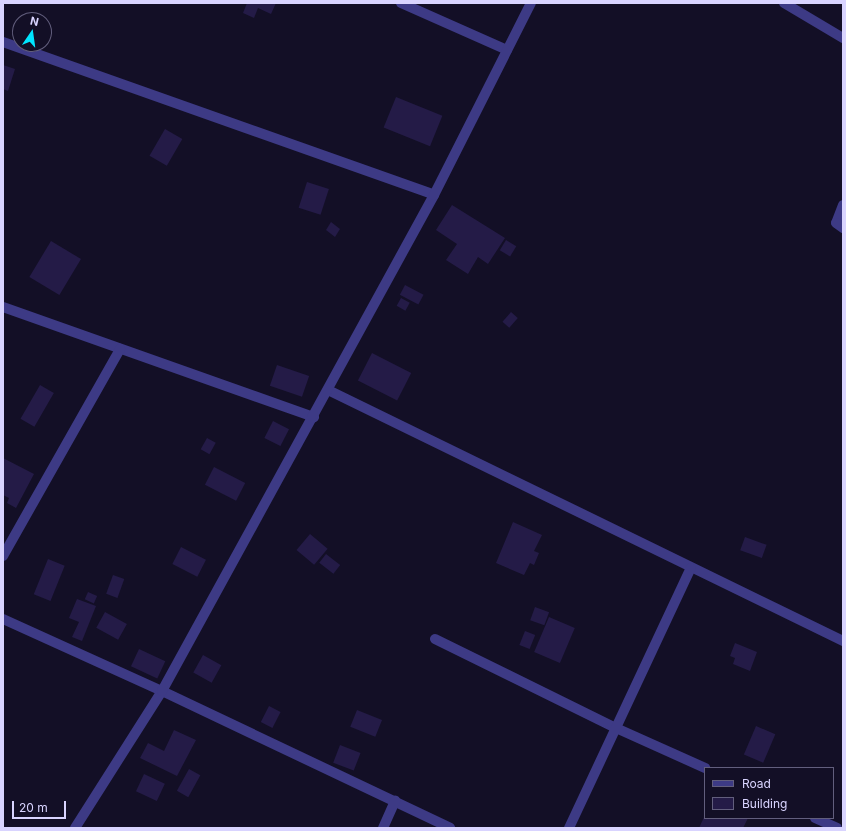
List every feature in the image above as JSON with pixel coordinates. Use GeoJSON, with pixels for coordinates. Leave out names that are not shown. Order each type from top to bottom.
{"type":"FeatureCollection","features":[{"type":"Feature","properties":{"kind":"street"},"geometry":{"type":"LineString","coordinates":[[401,3],[507,50]]}},
{"type":"Feature","properties":{"kind":"street"},"geometry":{"type":"LineString","coordinates":[[75,828],[162,691],[314,417],[434,195],[531,3]]}},
{"type":"Feature","properties":{"kind":"street"},"geometry":{"type":"LineString","coordinates":[[784,3],[843,38]]}},
{"type":"Feature","properties":{"kind":"street"},"geometry":{"type":"LineString","coordinates":[[3,42],[434,195]]}},
{"type":"Feature","properties":{"kind":"street"},"geometry":{"type":"LineString","coordinates":[[843,205],[836,223],[843,228]]}},
{"type":"Feature","properties":{"kind":"street"},"geometry":{"type":"LineString","coordinates":[[3,307],[314,417]]}},
{"type":"Feature","properties":{"kind":"street"},"geometry":{"type":"LineString","coordinates":[[3,556],[120,349]]}},
{"type":"Feature","properties":{"kind":"street"},"geometry":{"type":"LineString","coordinates":[[328,390],[843,641]]}},
{"type":"Feature","properties":{"kind":"street"},"geometry":{"type":"LineString","coordinates":[[569,828],[691,568]]}},
{"type":"Feature","properties":{"kind":"street"},"geometry":{"type":"LineString","coordinates":[[3,618],[162,691],[450,828]]}},
{"type":"Feature","properties":{"kind":"street"},"geometry":{"type":"LineString","coordinates":[[435,639],[616,728],[704,768]]}},
{"type":"Feature","properties":{"kind":"street"},"geometry":{"type":"LineString","coordinates":[[383,828],[395,801]]}},
{"type":"Feature","properties":{"kind":"street"},"geometry":{"type":"LineString","coordinates":[[817,819],[837,828]]}},
{"type":"Feature","properties":{"kind":"building"},"geometry":{"type":"Polygon","coordinates":[[[247,3],[276,3],[271,14],[258,8],[254,18],[243,13],[247,3]]]}},
{"type":"Feature","properties":{"kind":"building"},"geometry":{"type":"Polygon","coordinates":[[[3,65],[15,69],[8,91],[3,89],[3,65]]]}},
{"type":"Feature","properties":{"kind":"building"},"geometry":{"type":"Polygon","coordinates":[[[396,97],[442,116],[430,146],[384,128],[396,97]]]}},
{"type":"Feature","properties":{"kind":"building"},"geometry":{"type":"Polygon","coordinates":[[[165,129],[182,139],[167,166],[150,156],[165,129]]]}},
{"type":"Feature","properties":{"kind":"building"},"geometry":{"type":"Polygon","coordinates":[[[307,182],[329,189],[321,215],[299,208],[307,182]]]}},
{"type":"Feature","properties":{"kind":"building"},"geometry":{"type":"Polygon","coordinates":[[[452,205],[505,238],[488,264],[478,257],[468,274],[446,260],[457,244],[436,230],[452,205]]]}},
{"type":"Feature","properties":{"kind":"building"},"geometry":{"type":"Polygon","coordinates":[[[331,222],[340,229],[335,237],[326,230],[331,222]]]}},
{"type":"Feature","properties":{"kind":"building"},"geometry":{"type":"Polygon","coordinates":[[[506,240],[516,246],[510,256],[500,250],[506,240]]]}},
{"type":"Feature","properties":{"kind":"building"},"geometry":{"type":"Polygon","coordinates":[[[51,241],[81,259],[59,295],[29,277],[51,241]]]}},
{"type":"Feature","properties":{"kind":"building"},"geometry":{"type":"Polygon","coordinates":[[[405,285],[424,295],[418,305],[400,295],[405,285]]]}},
{"type":"Feature","properties":{"kind":"building"},"geometry":{"type":"Polygon","coordinates":[[[401,298],[410,303],[405,311],[397,306],[401,298]]]}},
{"type":"Feature","properties":{"kind":"building"},"geometry":{"type":"Polygon","coordinates":[[[511,312],[518,318],[509,328],[502,322],[511,312]]]}},
{"type":"Feature","properties":{"kind":"building"},"geometry":{"type":"Polygon","coordinates":[[[372,353],[411,373],[397,401],[358,381],[372,353]]]}},
{"type":"Feature","properties":{"kind":"building"},"geometry":{"type":"Polygon","coordinates":[[[277,365],[309,376],[302,397],[270,386],[277,365]]]}},
{"type":"Feature","properties":{"kind":"building"},"geometry":{"type":"Polygon","coordinates":[[[40,385],[54,393],[34,427],[20,419],[40,385]]]}},
{"type":"Feature","properties":{"kind":"building"},"geometry":{"type":"Polygon","coordinates":[[[273,421],[289,429],[280,446],[264,438],[273,421]]]}},
{"type":"Feature","properties":{"kind":"building"},"geometry":{"type":"Polygon","coordinates":[[[207,438],[216,443],[209,454],[201,449],[207,438]]]}},
{"type":"Feature","properties":{"kind":"building"},"geometry":{"type":"Polygon","coordinates":[[[3,458],[34,474],[16,508],[7,503],[9,498],[3,495],[3,458]]]}},
{"type":"Feature","properties":{"kind":"building"},"geometry":{"type":"Polygon","coordinates":[[[214,467],[245,483],[236,501],[205,485],[214,467]]]}},
{"type":"Feature","properties":{"kind":"building"},"geometry":{"type":"Polygon","coordinates":[[[513,522],[542,535],[534,551],[539,553],[534,565],[530,563],[524,575],[496,563],[513,522]]]}},
{"type":"Feature","properties":{"kind":"building"},"geometry":{"type":"Polygon","coordinates":[[[310,534],[328,549],[314,565],[297,550],[310,534]]]}},
{"type":"Feature","properties":{"kind":"building"},"geometry":{"type":"Polygon","coordinates":[[[745,537],[767,545],[762,558],[740,550],[745,537]]]}},
{"type":"Feature","properties":{"kind":"building"},"geometry":{"type":"Polygon","coordinates":[[[181,547],[206,560],[197,577],[172,564],[181,547]]]}},
{"type":"Feature","properties":{"kind":"building"},"geometry":{"type":"Polygon","coordinates":[[[326,554],[340,565],[333,574],[319,563],[326,554]]]}},
{"type":"Feature","properties":{"kind":"building"},"geometry":{"type":"Polygon","coordinates":[[[48,559],[65,566],[50,601],[34,594],[48,559]]]}},
{"type":"Feature","properties":{"kind":"building"},"geometry":{"type":"Polygon","coordinates":[[[113,575],[124,579],[117,598],[106,594],[113,575]]]}},
{"type":"Feature","properties":{"kind":"building"},"geometry":{"type":"Polygon","coordinates":[[[88,592],[97,596],[94,603],[85,599],[88,592]]]}},
{"type":"Feature","properties":{"kind":"building"},"geometry":{"type":"Polygon","coordinates":[[[77,599],[96,606],[82,641],[72,637],[79,622],[69,618],[77,599]]]}},
{"type":"Feature","properties":{"kind":"building"},"geometry":{"type":"Polygon","coordinates":[[[535,607],[549,612],[544,625],[530,620],[535,607]]]}},
{"type":"Feature","properties":{"kind":"building"},"geometry":{"type":"Polygon","coordinates":[[[105,612],[127,624],[118,640],[96,628],[105,612]]]}},
{"type":"Feature","properties":{"kind":"building"},"geometry":{"type":"Polygon","coordinates":[[[549,617],[575,628],[560,663],[534,652],[549,617]]]}},
{"type":"Feature","properties":{"kind":"building"},"geometry":{"type":"Polygon","coordinates":[[[525,631],[535,635],[530,649],[519,645],[525,631]]]}},
{"type":"Feature","properties":{"kind":"building"},"geometry":{"type":"Polygon","coordinates":[[[735,643],[757,652],[750,671],[733,664],[735,658],[730,656],[735,643]]]}},
{"type":"Feature","properties":{"kind":"building"},"geometry":{"type":"Polygon","coordinates":[[[139,649],[165,661],[157,678],[131,666],[139,649]]]}},
{"type":"Feature","properties":{"kind":"building"},"geometry":{"type":"Polygon","coordinates":[[[203,655],[221,665],[212,683],[193,672],[203,655]]]}},
{"type":"Feature","properties":{"kind":"building"},"geometry":{"type":"Polygon","coordinates":[[[269,706],[281,712],[272,728],[261,722],[269,706]]]}},
{"type":"Feature","properties":{"kind":"building"},"geometry":{"type":"Polygon","coordinates":[[[357,710],[382,720],[375,737],[350,727],[357,710]]]}},
{"type":"Feature","properties":{"kind":"building"},"geometry":{"type":"Polygon","coordinates":[[[756,726],[775,734],[763,763],[744,755],[756,726]]]}},
{"type":"Feature","properties":{"kind":"building"},"geometry":{"type":"Polygon","coordinates":[[[174,730],[196,740],[177,776],[140,758],[148,743],[164,751],[174,730]]]}},
{"type":"Feature","properties":{"kind":"building"},"geometry":{"type":"Polygon","coordinates":[[[340,745],[361,753],[354,771],[333,763],[340,745]]]}},
{"type":"Feature","properties":{"kind":"building"},"geometry":{"type":"Polygon","coordinates":[[[189,769],[200,775],[188,797],[177,791],[189,769]]]}},
{"type":"Feature","properties":{"kind":"building"},"geometry":{"type":"Polygon","coordinates":[[[144,774],[165,784],[157,801],[136,791],[144,774]]]}},
{"type":"Feature","properties":{"kind":"building"},"geometry":{"type":"Polygon","coordinates":[[[704,817],[704,819],[748,819],[743,828],[699,828],[704,817]]]}}]}
